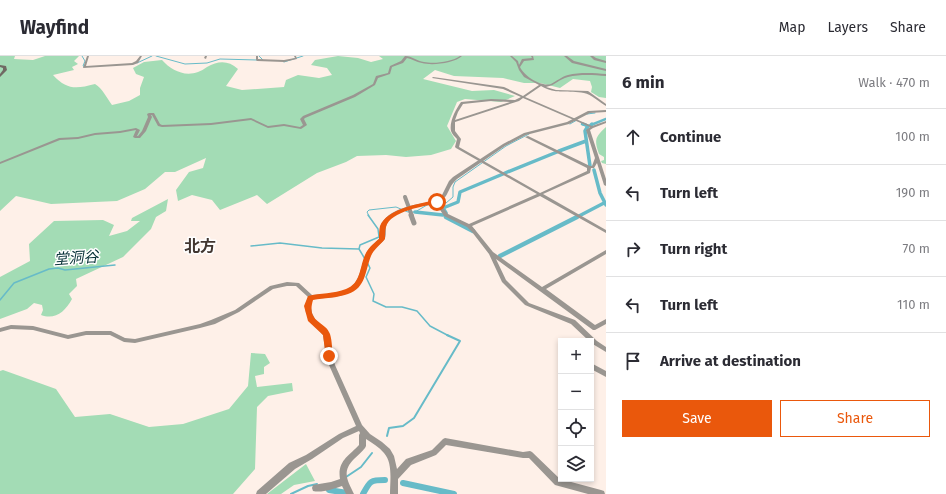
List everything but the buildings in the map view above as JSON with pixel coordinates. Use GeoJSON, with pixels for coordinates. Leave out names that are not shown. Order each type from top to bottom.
{"type":"FeatureCollection","features":[{"type":"Feature","properties":{"kind":"main road"},"geometry":{"type":"LineString","coordinates":[[0,66],[6,70],[0,76]]}},
{"type":"Feature","properties":{"kind":"street"},"geometry":{"type":"LineString","coordinates":[[88,56],[84,66],[133,64],[137,62],[141,56]]}},
{"type":"Feature","properties":{"kind":"street"},"geometry":{"type":"LineString","coordinates":[[257,56],[256,60],[284,61],[296,59],[295,56]]}},
{"type":"Feature","properties":{"kind":"street"},"geometry":{"type":"LineString","coordinates":[[0,163],[59,139],[78,138],[95,134],[116,133],[136,129],[138,130],[135,137],[138,137],[144,131],[150,117],[150,113],[153,114],[159,125],[162,126],[211,124],[251,119],[268,127],[284,125],[301,128],[305,125],[302,119],[304,117],[354,96],[374,84],[377,77],[389,73],[391,67],[402,62],[406,58],[411,58],[425,63],[436,63],[458,59],[461,56]]}},
{"type":"Feature","properties":{"kind":"street"},"geometry":{"type":"LineString","coordinates":[[513,56],[525,76],[541,86],[556,91],[587,92],[606,105]]}},
{"type":"Feature","properties":{"kind":"street"},"geometry":{"type":"LineString","coordinates":[[520,66],[523,60],[534,59],[532,56]]}},
{"type":"Feature","properties":{"kind":"street"},"geometry":{"type":"LineString","coordinates":[[565,56],[573,62],[606,70]]}},
{"type":"Feature","properties":{"kind":"street"},"geometry":{"type":"LineString","coordinates":[[591,56],[595,59],[606,61]]}},
{"type":"Feature","properties":{"kind":"street"},"geometry":{"type":"LineString","coordinates":[[602,57],[606,61]]}},
{"type":"Feature","properties":{"kind":"street"},"geometry":{"type":"LineString","coordinates":[[455,120],[515,101],[541,86],[552,85],[563,78],[570,76],[606,75]]}},
{"type":"Feature","properties":{"kind":"street"},"geometry":{"type":"LineString","coordinates":[[433,78],[504,88],[592,127]]}},
{"type":"Feature","properties":{"kind":"street"},"geometry":{"type":"LineString","coordinates":[[515,101],[490,100],[463,102],[458,106],[453,131],[459,140],[457,147],[606,232]]}},
{"type":"Feature","properties":{"kind":"street"},"geometry":{"type":"LineString","coordinates":[[311,298],[343,293],[357,286],[362,279],[368,256],[373,248],[382,239],[383,226],[390,216],[424,204],[437,202],[444,197],[452,181],[480,160],[525,134],[568,122],[589,112],[606,111]]}},
{"type":"Feature","properties":{"kind":"street"},"geometry":{"type":"LineString","coordinates":[[606,122],[590,128],[588,132],[606,184]]}},
{"type":"Feature","properties":{"kind":"street"},"geometry":{"type":"LineString","coordinates":[[527,137],[590,168]]}},
{"type":"Feature","properties":{"kind":"street"},"geometry":{"type":"LineString","coordinates":[[469,226],[590,172],[590,168],[593,167],[597,158]]}},
{"type":"Feature","properties":{"kind":"street"},"geometry":{"type":"LineString","coordinates":[[405,197],[414,223]]}},
{"type":"Feature","properties":{"kind":"street"},"geometry":{"type":"LineString","coordinates":[[437,202],[446,215],[469,226],[480,236],[491,253],[504,281],[527,304],[573,322],[595,343],[606,350]]}},
{"type":"Feature","properties":{"kind":"street"},"geometry":{"type":"LineString","coordinates":[[542,289],[606,252]]}},
{"type":"Feature","properties":{"kind":"street"},"geometry":{"type":"LineString","coordinates":[[491,253],[595,328],[606,321]]}},
{"type":"Feature","properties":{"kind":"street"},"geometry":{"type":"LineString","coordinates":[[0,330],[11,327],[26,328],[68,337],[86,333],[111,333],[124,340],[135,341],[213,322],[238,311],[272,287],[283,284],[297,284],[311,298]]}},
{"type":"Feature","properties":{"kind":"street"},"geometry":{"type":"LineString","coordinates":[[311,298],[308,306],[312,321],[326,334],[332,365],[362,430],[363,446],[345,463],[343,473],[343,482],[350,494]]}},
{"type":"Feature","properties":{"kind":"street"},"geometry":{"type":"LineString","coordinates":[[594,368],[606,374]]}},
{"type":"Feature","properties":{"kind":"street"},"geometry":{"type":"LineString","coordinates":[[362,430],[385,448],[392,459],[394,494]]}},
{"type":"Feature","properties":{"kind":"street"},"geometry":{"type":"LineString","coordinates":[[260,494],[292,466],[309,457],[341,436],[362,430]]}},
{"type":"Feature","properties":{"kind":"street"},"geometry":{"type":"LineString","coordinates":[[394,478],[410,462],[434,453],[445,441],[523,455],[530,454],[558,482],[601,494]]}},
{"type":"Feature","properties":{"kind":"street"},"geometry":{"type":"LineString","coordinates":[[316,488],[331,486],[343,482]]}},
{"type":"Feature","properties":{"kind":"green space"},"geometry":{"type":"Polygon","coordinates":[[[0,56],[15,56],[14,59],[33,60],[45,56],[79,56],[74,61],[78,64],[72,67],[74,70],[53,75],[67,86],[82,87],[95,84],[112,105],[129,101],[140,95],[140,88],[144,77],[136,74],[133,68],[144,62],[162,60],[174,70],[188,74],[198,72],[211,65],[223,62],[230,64],[238,69],[226,86],[242,90],[284,87],[286,80],[298,75],[319,78],[332,75],[327,68],[311,65],[315,60],[338,56],[358,58],[371,62],[383,59],[379,56],[606,56],[606,98],[599,97],[591,92],[592,87],[590,81],[573,79],[560,88],[540,83],[524,83],[503,78],[454,76],[435,70],[423,79],[472,91],[494,90],[515,96],[501,102],[465,99],[457,102],[447,126],[456,141],[451,149],[431,155],[406,157],[386,155],[357,156],[346,162],[317,173],[267,204],[257,195],[220,210],[212,200],[192,195],[178,201],[176,190],[189,172],[203,168],[206,158],[175,172],[165,172],[145,189],[117,201],[51,204],[16,196],[0,211],[0,56]]]}},
{"type":"Feature","properties":{"kind":"green space"},"geometry":{"type":"Polygon","coordinates":[[[606,127],[606,164],[602,163],[601,161],[604,160],[604,157],[599,154],[596,139],[606,127]]]}},
{"type":"Feature","properties":{"kind":"green space"},"geometry":{"type":"Polygon","coordinates":[[[168,199],[166,211],[156,217],[151,229],[123,257],[76,279],[77,286],[69,294],[72,299],[66,308],[59,314],[55,316],[41,315],[43,310],[42,305],[34,303],[27,309],[0,319],[0,277],[30,261],[29,244],[54,221],[103,220],[114,225],[109,236],[127,231],[140,221],[131,221],[132,218],[168,199]]]}},
{"type":"Feature","properties":{"kind":"green space"},"geometry":{"type":"Polygon","coordinates":[[[251,353],[265,354],[270,363],[264,367],[264,374],[255,376],[257,387],[292,383],[293,391],[268,396],[257,407],[255,469],[233,494],[0,494],[0,371],[3,370],[56,389],[75,417],[110,414],[149,427],[183,424],[229,409],[248,386],[251,353]]]}},
{"type":"Feature","properties":{"kind":"green space"},"geometry":{"type":"Polygon","coordinates":[[[306,464],[315,481],[294,485],[281,494],[267,494],[306,464]]]}},
{"type":"Feature","properties":{"kind":"waterway"},"geometry":{"type":"LineString","coordinates":[[82,56],[85,61],[83,66],[85,67]]}},
{"type":"Feature","properties":{"kind":"waterway"},"geometry":{"type":"LineString","coordinates":[[137,63],[152,56]]}},
{"type":"Feature","properties":{"kind":"waterway"},"geometry":{"type":"LineString","coordinates":[[156,56],[185,64],[207,63],[220,59],[257,60]]}},
{"type":"Feature","properties":{"kind":"waterway"},"geometry":{"type":"LineString","coordinates":[[259,56],[263,60]]}},
{"type":"Feature","properties":{"kind":"waterway"},"geometry":{"type":"LineString","coordinates":[[284,62],[303,56]]}},
{"type":"Feature","properties":{"kind":"waterway"},"geometry":{"type":"LineString","coordinates":[[587,114],[595,113]]}},
{"type":"Feature","properties":{"kind":"waterway"},"geometry":{"type":"LineString","coordinates":[[592,124],[591,125],[606,119]]}},
{"type":"Feature","properties":{"kind":"waterway"},"geometry":{"type":"LineString","coordinates":[[570,124],[577,120]]}},
{"type":"Feature","properties":{"kind":"waterway"},"geometry":{"type":"LineString","coordinates":[[585,125],[588,126],[585,131],[590,166]]}},
{"type":"Feature","properties":{"kind":"waterway"},"geometry":{"type":"LineString","coordinates":[[369,216],[367,212],[369,210],[396,207],[408,212],[415,212],[427,205],[446,203],[453,197],[453,187],[455,182],[506,146],[529,134]]}},
{"type":"Feature","properties":{"kind":"waterway"},"geometry":{"type":"LineString","coordinates":[[559,151],[586,141]]}},
{"type":"Feature","properties":{"kind":"waterway"},"geometry":{"type":"LineString","coordinates":[[505,173],[557,152]]}},
{"type":"Feature","properties":{"kind":"waterway"},"geometry":{"type":"LineString","coordinates":[[594,170],[600,193],[606,205]]}},
{"type":"Feature","properties":{"kind":"waterway"},"geometry":{"type":"LineString","coordinates":[[446,213],[443,208],[458,202],[460,192],[503,174]]}},
{"type":"Feature","properties":{"kind":"waterway"},"geometry":{"type":"LineString","coordinates":[[579,216],[604,203]]}},
{"type":"Feature","properties":{"kind":"waterway"},"geometry":{"type":"LineString","coordinates":[[415,212],[443,215]]}},
{"type":"Feature","properties":{"kind":"waterway"},"geometry":{"type":"LineString","coordinates":[[359,249],[360,245],[379,237],[378,229],[368,215]]}},
{"type":"Feature","properties":{"kind":"waterway"},"geometry":{"type":"LineString","coordinates":[[446,217],[473,231]]}},
{"type":"Feature","properties":{"kind":"waterway"},"geometry":{"type":"LineString","coordinates":[[500,256],[577,217]]}},
{"type":"Feature","properties":{"kind":"waterway","name":"堂洞谷"},"geometry":{"type":"LineString","coordinates":[[251,246],[280,243],[322,248],[359,249]]}},
{"type":"Feature","properties":{"kind":"waterway"},"geometry":{"type":"LineString","coordinates":[[359,249],[365,259]]}},
{"type":"Feature","properties":{"kind":"waterway"},"geometry":{"type":"LineString","coordinates":[[367,262],[370,268],[366,277],[374,294],[373,301],[386,307],[402,307],[417,311],[430,326],[448,335]]}},
{"type":"Feature","properties":{"kind":"waterway","name":"堂洞谷"},"geometry":{"type":"LineString","coordinates":[[0,300],[14,283],[49,269],[58,268],[65,270],[115,265]]}},
{"type":"Feature","properties":{"kind":"waterway"},"geometry":{"type":"LineString","coordinates":[[387,436],[389,428],[403,426],[414,418],[460,341],[448,335]]}},
{"type":"Feature","properties":{"kind":"waterway"},"geometry":{"type":"LineString","coordinates":[[346,477],[361,467],[372,453]]}},
{"type":"Feature","properties":{"kind":"waterway"},"geometry":{"type":"LineString","coordinates":[[363,494],[371,482],[376,480],[385,480]]}},
{"type":"Feature","properties":{"kind":"waterway"},"geometry":{"type":"LineString","coordinates":[[403,483],[454,494]]}},
{"type":"Feature","properties":{"kind":"waterway"},"geometry":{"type":"LineString","coordinates":[[291,494],[308,486],[317,484]]}},
{"type":"Feature","properties":{"kind":"waterway"},"geometry":{"type":"LineString","coordinates":[[329,490],[347,493]]}},
{"type":"Feature","properties":{"kind":"district","name":"北方"},"geometry":{"type":"Point","coordinates":[200,246]}},
{"type":"Feature","properties":{"kind":"route"},"geometry":{"type":"LineString","coordinates":[[329,356],[326,334],[312,321],[308,302],[311,298],[347,292],[357,286],[362,279],[368,256],[373,248],[382,239],[383,226],[390,216],[424,204],[437,202]]}}]}
